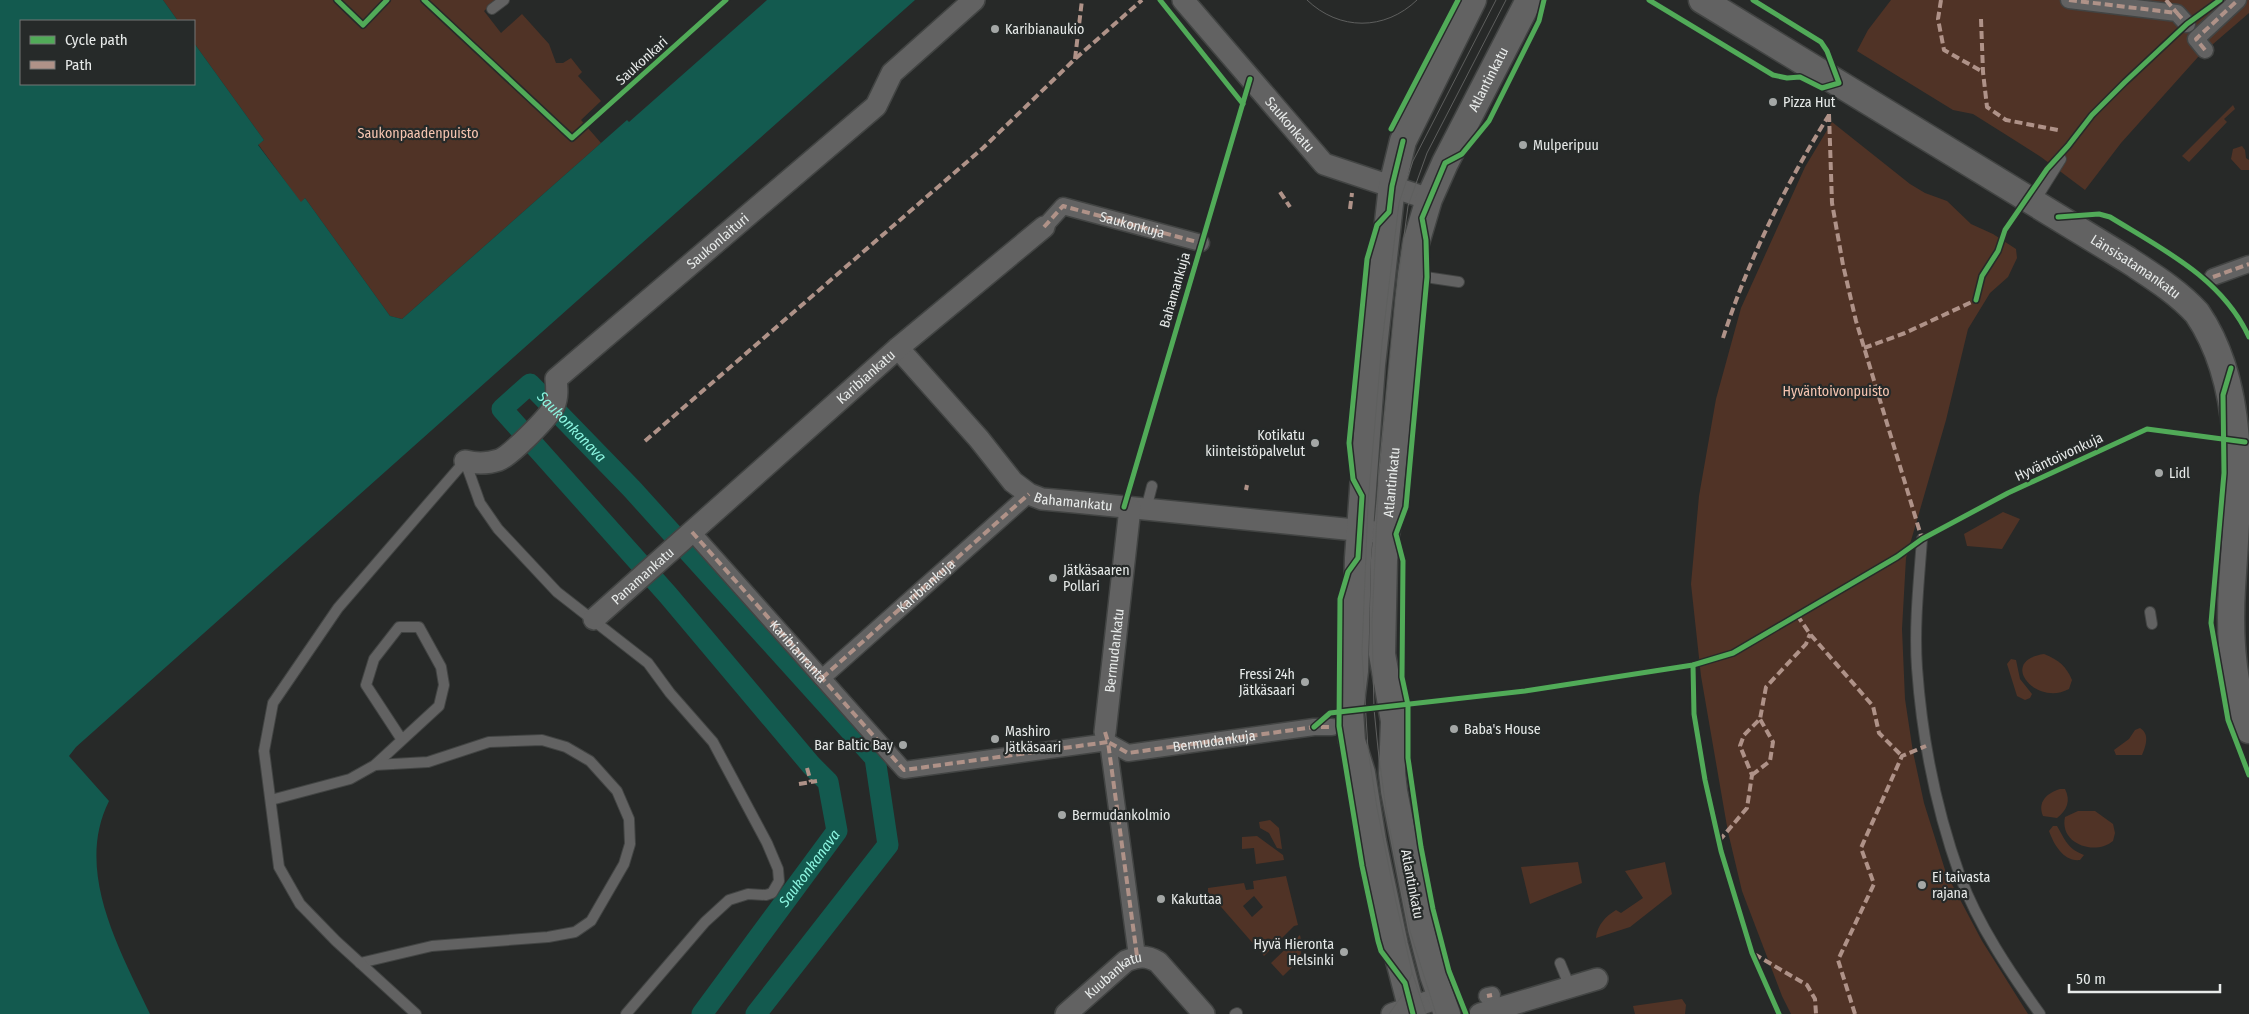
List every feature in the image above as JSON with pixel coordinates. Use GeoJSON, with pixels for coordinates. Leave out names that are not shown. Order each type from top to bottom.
{"type":"FeatureCollection","features":[{"type":"Feature","properties":{"kind":"street","name":"Saukonlaituri"},"geometry":{"type":"LineString","coordinates":[[465,461],[480,464],[501,460],[544,421],[554,406],[557,392],[556,379],[876,106],[892,73],[974,0]]}},
{"type":"Feature","properties":{"kind":"street","name":"Saukonkatu"},"geometry":{"type":"LineString","coordinates":[[1183,0],[1324,164],[1429,199]]}},
{"type":"Feature","properties":{"kind":"street","name":"Atlantinkatu"},"geometry":{"type":"LineString","coordinates":[[1443,1006],[1418,911],[1392,773],[1394,721],[1382,654],[1384,560],[1374,532],[1372,365],[1392,186],[1403,141],[1473,0]]}},
{"type":"Feature","properties":{"kind":"street","name":"Atlantinkatu"},"geometry":{"type":"LineString","coordinates":[[1406,1012],[1362,773],[1352,741],[1350,711],[1374,532],[1399,392],[1416,243],[1429,199],[1445,163],[1529,0]]}},
{"type":"Feature","properties":{"kind":"street","name":"Länsisatamankatu"},"geometry":{"type":"LineString","coordinates":[[1702,0],[2128,260],[2182,298],[2199,314],[2218,341],[2231,368],[2244,412],[2247,442],[2231,622],[2235,672],[2243,713],[2249,730]]}},
{"type":"Feature","properties":{"kind":"street"},"geometry":{"type":"LineString","coordinates":[[2069,0],[2182,18],[2166,0]]}},
{"type":"Feature","properties":{"kind":"street"},"geometry":{"type":"LineString","coordinates":[[2205,50],[2196,39],[2238,0]]}},
{"type":"Feature","properties":{"kind":"street","name":"Saukonkuja"},"geometry":{"type":"LineString","coordinates":[[1044,227],[1062,206],[1201,243]]}},
{"type":"Feature","properties":{"kind":"street","name":"Karibiankatu"},"geometry":{"type":"LineString","coordinates":[[690,534],[898,348],[1044,227]]}},
{"type":"Feature","properties":{"kind":"street"},"geometry":{"type":"LineString","coordinates":[[2213,277],[2249,264]]}},
{"type":"Feature","properties":{"kind":"street","name":"Bahamankatu"},"geometry":{"type":"LineString","coordinates":[[898,348],[979,439],[1013,482],[1029,494],[1042,498],[1374,532]]}},
{"type":"Feature","properties":{"kind":"street","name":"Karibiankuja"},"geometry":{"type":"LineString","coordinates":[[822,678],[1029,494]]}},
{"type":"Feature","properties":{"kind":"street","name":"Bermudankatu"},"geometry":{"type":"LineString","coordinates":[[1107,737],[1138,508]]}},
{"type":"Feature","properties":{"kind":"street","name":"Panamankatu"},"geometry":{"type":"LineString","coordinates":[[594,619],[690,534]]}},
{"type":"Feature","properties":{"kind":"street","name":"Karibianranta"},"geometry":{"type":"LineString","coordinates":[[690,534],[904,770],[1107,737]]}},
{"type":"Feature","properties":{"kind":"street","name":"Bermudankuja"},"geometry":{"type":"LineString","coordinates":[[1107,737],[1128,753],[1314,726],[1332,727]]}},
{"type":"Feature","properties":{"kind":"street"},"geometry":{"type":"LineString","coordinates":[[1107,737],[1137,956]]}},
{"type":"Feature","properties":{"kind":"street","name":"Kuubankatu"},"geometry":{"type":"LineString","coordinates":[[1069,1013],[1126,961],[1137,956],[1148,956],[1158,962],[1204,1014]]}},
{"type":"Feature","properties":{"kind":"street"},"geometry":{"type":"LineString","coordinates":[[1486,1002],[1570,987],[1597,978]]}},
{"type":"Feature","properties":{"kind":"street"},"geometry":{"type":"LineString","coordinates":[[1406,1012],[1443,1006]]}},
{"type":"Feature","properties":{"kind":"lane"},"geometry":{"type":"LineString","coordinates":[[492,9],[504,0]]}},
{"type":"Feature","properties":{"kind":"lane"},"geometry":{"type":"LineString","coordinates":[[2034,202],[2061,159]]}},
{"type":"Feature","properties":{"kind":"lane"},"geometry":{"type":"LineString","coordinates":[[1412,275],[1458,282]]}},
{"type":"Feature","properties":{"kind":"lane"},"geometry":{"type":"LineString","coordinates":[[416,1014],[360,963],[300,904],[279,867],[264,751],[273,704],[338,608],[465,461],[480,503],[498,529],[557,592],[648,663],[670,693],[713,742],[767,843],[778,869],[779,881],[772,893],[766,895],[748,894],[729,900],[705,922],[626,1014]]}},
{"type":"Feature","properties":{"kind":"lane"},"geometry":{"type":"LineString","coordinates":[[1138,508],[1152,486]]}},
{"type":"Feature","properties":{"kind":"lane"},"geometry":{"type":"LineString","coordinates":[[1922,539],[1916,631],[1917,668],[1926,746],[1940,811],[1961,877],[1980,918],[2017,982],[2040,1014]]}},
{"type":"Feature","properties":{"kind":"lane"},"geometry":{"type":"LineString","coordinates":[[2150,612],[2152,624]]}},
{"type":"Feature","properties":{"kind":"lane"},"geometry":{"type":"LineString","coordinates":[[270,800],[350,779],[375,766],[439,706],[444,685],[441,666],[419,627],[410,625],[399,627],[374,659],[366,685],[402,740]]}},
{"type":"Feature","properties":{"kind":"lane"},"geometry":{"type":"LineString","coordinates":[[360,963],[432,946],[548,937],[575,932],[591,922],[624,864],[630,844],[629,819],[617,791],[590,761],[566,747],[542,740],[489,742],[428,762],[375,766]]}},
{"type":"Feature","properties":{"kind":"lane"},"geometry":{"type":"LineString","coordinates":[[1560,963],[1570,987]]}},
{"type":"Feature","properties":{"kind":"green space","name":"Saukonpaadenpuisto"},"geometry":{"type":"Polygon","coordinates":[[[163,0],[496,0],[484,11],[501,33],[522,14],[549,44],[556,63],[563,63],[571,58],[582,72],[578,76],[601,101],[581,120],[601,143],[402,319],[390,316],[305,198],[301,203],[258,144],[264,140],[195,44],[195,20],[177,20],[163,0]]]}},
{"type":"Feature","properties":{"kind":"green space"},"geometry":{"type":"Polygon","coordinates":[[[1891,0],[2249,0],[2249,13],[2198,57],[2121,143],[2085,190],[2041,157],[1973,114],[1953,110],[1857,51],[1868,30],[1891,0]]]}},
{"type":"Feature","properties":{"kind":"green space"},"geometry":{"type":"Polygon","coordinates":[[[2233,105],[2235,109],[2224,119],[2227,122],[2189,162],[2182,156],[2233,105]]]}},
{"type":"Feature","properties":{"kind":"green space","name":"Hyväntoivonpuisto"},"geometry":{"type":"Polygon","coordinates":[[[1832,122],[1910,184],[1925,193],[1947,201],[1971,224],[1993,234],[2016,249],[2017,258],[2008,277],[1990,293],[1968,329],[1946,420],[1906,558],[1902,629],[1905,699],[1913,752],[1924,803],[1946,873],[1982,941],[2028,1014],[1791,1014],[1782,996],[1742,891],[1728,832],[1701,676],[1691,584],[1699,496],[1716,399],[1741,308],[1805,167],[1832,122]]]}},
{"type":"Feature","properties":{"kind":"green space"},"geometry":{"type":"Polygon","coordinates":[[[2242,146],[2245,150],[2246,158],[2249,160],[2249,170],[2241,170],[2231,159],[2233,149],[2242,146]]]}},
{"type":"Feature","properties":{"kind":"green space"},"geometry":{"type":"Polygon","coordinates":[[[2003,512],[2020,519],[2002,549],[1967,546],[1964,534],[2003,512]]]}},
{"type":"Feature","properties":{"kind":"green space"},"geometry":{"type":"Polygon","coordinates":[[[2044,654],[2058,661],[2067,671],[2072,680],[2069,689],[2057,693],[2045,692],[2034,688],[2026,681],[2023,665],[2030,658],[2044,654]]]}},
{"type":"Feature","properties":{"kind":"green space"},"geometry":{"type":"Polygon","coordinates":[[[2011,659],[2016,660],[2020,679],[2032,694],[2030,698],[2025,700],[2017,696],[2007,664],[2011,659]]]}},
{"type":"Feature","properties":{"kind":"green space"},"geometry":{"type":"Polygon","coordinates":[[[2140,728],[2146,737],[2146,744],[2142,755],[2116,755],[2114,750],[2129,739],[2135,730],[2140,728]]]}},
{"type":"Feature","properties":{"kind":"green space"},"geometry":{"type":"Polygon","coordinates":[[[2065,789],[2067,793],[2068,801],[2066,808],[2057,818],[2043,816],[2041,811],[2042,802],[2051,793],[2065,789]]]}},
{"type":"Feature","properties":{"kind":"green space"},"geometry":{"type":"Polygon","coordinates":[[[2078,811],[2095,811],[2113,824],[2115,833],[2113,841],[2106,845],[2088,847],[2080,845],[2073,840],[2067,834],[2065,817],[2078,811]]]}},
{"type":"Feature","properties":{"kind":"green space"},"geometry":{"type":"Polygon","coordinates":[[[1270,820],[1279,828],[1282,849],[1277,848],[1269,833],[1260,828],[1259,822],[1270,820]]]}},
{"type":"Feature","properties":{"kind":"green space"},"geometry":{"type":"Polygon","coordinates":[[[2053,826],[2057,826],[2071,847],[2084,855],[2080,860],[2069,858],[2060,852],[2049,831],[2053,826]]]}},
{"type":"Feature","properties":{"kind":"green space"},"geometry":{"type":"Polygon","coordinates":[[[1257,836],[1283,855],[1284,860],[1256,864],[1254,848],[1242,849],[1242,837],[1257,836]]]}},
{"type":"Feature","properties":{"kind":"green space"},"geometry":{"type":"Polygon","coordinates":[[[1578,862],[1582,883],[1530,904],[1521,867],[1578,862]]]}},
{"type":"Feature","properties":{"kind":"green space"},"geometry":{"type":"Polygon","coordinates":[[[1665,862],[1672,894],[1630,927],[1596,938],[1600,925],[1609,915],[1616,910],[1621,913],[1643,898],[1625,871],[1665,862]]]}},
{"type":"Feature","properties":{"kind":"green space"},"geometry":{"type":"Polygon","coordinates":[[[1286,876],[1298,925],[1294,926],[1264,956],[1208,892],[1208,888],[1244,883],[1246,890],[1254,889],[1253,881],[1286,876]],[[1254,896],[1243,906],[1252,917],[1263,907],[1254,896]]]}},
{"type":"Feature","properties":{"kind":"green space"},"geometry":{"type":"Polygon","coordinates":[[[1300,935],[1301,954],[1293,967],[1283,976],[1271,963],[1300,935]]]}},
{"type":"Feature","properties":{"kind":"green space"},"geometry":{"type":"Polygon","coordinates":[[[1682,999],[1686,1005],[1685,1014],[1635,1014],[1633,1006],[1682,999]]]}},
{"type":"Feature","properties":{"kind":"shaded area"},"geometry":{"type":"Polygon","coordinates":[[[0,0],[163,0],[177,20],[20,20],[20,85],[195,85],[195,44],[264,140],[258,145],[301,202],[305,198],[390,316],[402,319],[627,120],[629,122],[767,0],[915,0],[76,747],[69,756],[109,801],[99,828],[96,855],[99,882],[105,910],[115,937],[150,1014],[0,1014],[0,0]]]}},
{"type":"Feature","properties":{"kind":"waterway","name":"Saukonkanava"},"geometry":{"type":"LineString","coordinates":[[702,1014],[837,831],[828,782],[811,765],[668,595],[502,409],[530,384],[632,489],[875,758],[888,845],[756,1014]]}},
{"type":"Feature","properties":{"kind":"tram line"},"geometry":{"type":"LineString","coordinates":[[1307,0],[1333,17],[1347,22],[1362,23],[1377,22],[1391,17],[1417,0]]}},
{"type":"Feature","properties":{"kind":"tram line"},"geometry":{"type":"LineString","coordinates":[[1426,1014],[1412,972],[1396,902],[1377,808],[1368,749],[1362,652],[1368,503],[1382,343],[1399,203],[1413,161],[1496,0]]}},
{"type":"Feature","properties":{"kind":"tram line"},"geometry":{"type":"LineString","coordinates":[[1436,1014],[1410,931],[1386,810],[1378,749],[1374,709],[1372,623],[1379,470],[1396,297],[1408,206],[1427,153],[1506,0]]}},
{"type":"Feature","properties":{"kind":"tram line"},"geometry":{"type":"LineString","coordinates":[[1389,1014],[1406,990],[1412,973]]}},
{"type":"Feature","properties":{"kind":"marked path"},"geometry":{"type":"LineString","coordinates":[[1075,59],[1082,0]]}},
{"type":"Feature","properties":{"kind":"marked path"},"geometry":{"type":"LineString","coordinates":[[645,441],[983,148],[1075,59],[1142,0]]}},
{"type":"Feature","properties":{"kind":"marked path"},"geometry":{"type":"LineString","coordinates":[[1941,0],[1938,19],[1944,50],[1983,72]]}},
{"type":"Feature","properties":{"kind":"marked path"},"geometry":{"type":"LineString","coordinates":[[2069,0],[2177,13],[2187,24]]}},
{"type":"Feature","properties":{"kind":"marked path"},"geometry":{"type":"LineString","coordinates":[[2166,0],[2177,13]]}},
{"type":"Feature","properties":{"kind":"marked path"},"geometry":{"type":"LineString","coordinates":[[2205,50],[2196,39],[2238,0]]}},
{"type":"Feature","properties":{"kind":"marked path"},"geometry":{"type":"LineString","coordinates":[[1981,19],[1983,72],[1987,107],[2006,120],[2058,130]]}},
{"type":"Feature","properties":{"kind":"marked path"},"geometry":{"type":"LineString","coordinates":[[1829,114],[1832,203],[1843,265],[1856,321],[1922,539]]}},
{"type":"Feature","properties":{"kind":"marked path"},"geometry":{"type":"LineString","coordinates":[[1723,338],[1744,280],[1769,223],[1829,115]]}},
{"type":"Feature","properties":{"kind":"marked path"},"geometry":{"type":"LineString","coordinates":[[1280,192],[1290,207]]}},
{"type":"Feature","properties":{"kind":"marked path"},"geometry":{"type":"LineString","coordinates":[[1350,209],[1352,193]]}},
{"type":"Feature","properties":{"kind":"marked path"},"geometry":{"type":"LineString","coordinates":[[1044,227],[1063,206],[1201,243]]}},
{"type":"Feature","properties":{"kind":"marked path"},"geometry":{"type":"LineString","coordinates":[[2213,277],[2249,264]]}},
{"type":"Feature","properties":{"kind":"marked path"},"geometry":{"type":"LineString","coordinates":[[1864,348],[1905,333],[1976,300]]}},
{"type":"Feature","properties":{"kind":"marked path"},"geometry":{"type":"LineString","coordinates":[[1246,490],[1247,485]]}},
{"type":"Feature","properties":{"kind":"marked path"},"geometry":{"type":"LineString","coordinates":[[822,678],[1029,494]]}},
{"type":"Feature","properties":{"kind":"marked path"},"geometry":{"type":"LineString","coordinates":[[692,532],[904,770],[1108,742],[1137,956]]}},
{"type":"Feature","properties":{"kind":"marked path"},"geometry":{"type":"LineString","coordinates":[[1797,615],[1810,634],[1873,706],[1879,733],[1902,756]]}},
{"type":"Feature","properties":{"kind":"marked path"},"geometry":{"type":"LineString","coordinates":[[1719,841],[1747,808],[1752,775],[1740,746],[1744,735],[1760,719],[1766,687],[1806,644],[1810,634]]}},
{"type":"Feature","properties":{"kind":"marked path"},"geometry":{"type":"LineString","coordinates":[[1752,775],[1770,761],[1773,742],[1760,719]]}},
{"type":"Feature","properties":{"kind":"marked path"},"geometry":{"type":"LineString","coordinates":[[1105,732],[1108,742],[1128,753],[1314,727],[1332,727]]}},
{"type":"Feature","properties":{"kind":"marked path"},"geometry":{"type":"LineString","coordinates":[[1855,1014],[1838,960],[1874,884],[1861,848],[1902,756],[1926,746]]}},
{"type":"Feature","properties":{"kind":"marked path"},"geometry":{"type":"LineString","coordinates":[[807,768],[811,782]]}},
{"type":"Feature","properties":{"kind":"marked path"},"geometry":{"type":"LineString","coordinates":[[799,784],[817,781]]}},
{"type":"Feature","properties":{"kind":"marked path"},"geometry":{"type":"LineString","coordinates":[[1754,954],[1807,985],[1815,999],[1816,1014]]}},
{"type":"Feature","properties":{"kind":"marked path"},"geometry":{"type":"LineString","coordinates":[[1487,996],[1492,995]]}},
{"type":"Feature","properties":{"kind":"cycle path"},"geometry":{"type":"LineString","coordinates":[[337,0],[363,25],[387,0]]}},
{"type":"Feature","properties":{"kind":"cycle path","name":"Saukonkari"},"geometry":{"type":"LineString","coordinates":[[424,0],[572,138],[726,0]]}},
{"type":"Feature","properties":{"kind":"cycle path"},"geometry":{"type":"LineString","coordinates":[[1160,0],[1243,104]]}},
{"type":"Feature","properties":{"kind":"cycle path"},"geometry":{"type":"LineString","coordinates":[[1391,129],[1458,0]]}},
{"type":"Feature","properties":{"kind":"cycle path"},"geometry":{"type":"LineString","coordinates":[[1466,1014],[1449,971],[1433,909],[1421,847],[1408,758],[1408,705],[1402,677],[1403,561],[1396,534],[1406,507],[1427,277],[1426,240],[1422,218],[1445,163],[1462,154],[1489,121],[1539,21],[1544,0]]}},
{"type":"Feature","properties":{"kind":"cycle path"},"geometry":{"type":"LineString","coordinates":[[1649,0],[1773,75],[1787,78],[1800,77],[1822,88],[1839,83],[1827,51],[1821,42],[1753,0]]}},
{"type":"Feature","properties":{"kind":"cycle path"},"geometry":{"type":"LineString","coordinates":[[1976,300],[1982,276],[1998,251],[2005,230],[2047,169],[2092,115],[2125,82],[2187,24],[2220,0]]}},
{"type":"Feature","properties":{"kind":"cycle path","name":"Bahamankuja"},"geometry":{"type":"LineString","coordinates":[[1124,507],[1250,79]]}},
{"type":"Feature","properties":{"kind":"cycle path"},"geometry":{"type":"LineString","coordinates":[[1403,141],[1392,186],[1389,212],[1377,225],[1367,259],[1349,443],[1353,479],[1362,496],[1358,558],[1348,572],[1340,599],[1339,726],[1362,866],[1378,941],[1381,951],[1405,983],[1413,1014]]}},
{"type":"Feature","properties":{"kind":"cycle path"},"geometry":{"type":"LineString","coordinates":[[2058,217],[2099,214],[2110,217],[2170,253],[2207,282],[2223,298],[2237,316],[2249,337]]}},
{"type":"Feature","properties":{"kind":"cycle path"},"geometry":{"type":"LineString","coordinates":[[2231,368],[2223,395],[2224,473],[2211,623],[2228,720],[2249,775]]}},
{"type":"Feature","properties":{"kind":"cycle path","name":"Hyväntoivonkuja"},"geometry":{"type":"LineString","coordinates":[[1314,727],[1330,713],[1525,691],[1693,665],[1733,653],[1897,557],[1922,539],[2008,493],[2147,429],[2245,442]]}},
{"type":"Feature","properties":{"kind":"cycle path"},"geometry":{"type":"LineString","coordinates":[[1693,665],[1694,714],[1705,780],[1721,851],[1752,953],[1779,1014]]}},
{"type":"Feature","properties":{"kind":"place","name":"Karibianaukio"},"geometry":{"type":"Point","coordinates":[995,29]}},
{"type":"Feature","properties":{"kind":"place","name":"Pizza Hut"},"geometry":{"type":"Point","coordinates":[1773,102]}},
{"type":"Feature","properties":{"kind":"place","name":"Mulperipuu"},"geometry":{"type":"Point","coordinates":[1523,145]}},
{"type":"Feature","properties":{"kind":"place","name":"Kotikatu kiinteistöpalvelut"},"geometry":{"type":"Point","coordinates":[1315,443]}},
{"type":"Feature","properties":{"kind":"place","name":"Lidl"},"geometry":{"type":"Point","coordinates":[2159,473]}},
{"type":"Feature","properties":{"kind":"place","name":"Jätkäsaaren Pollari"},"geometry":{"type":"Point","coordinates":[1053,578]}},
{"type":"Feature","properties":{"kind":"place","name":"Fressi 24h Jätkäsaari"},"geometry":{"type":"Point","coordinates":[1305,682]}},
{"type":"Feature","properties":{"kind":"place","name":"Baba's House"},"geometry":{"type":"Point","coordinates":[1454,729]}},
{"type":"Feature","properties":{"kind":"place","name":"Mashiro Jätkäsaari"},"geometry":{"type":"Point","coordinates":[995,739]}},
{"type":"Feature","properties":{"kind":"place","name":"Bar Baltic Bay"},"geometry":{"type":"Point","coordinates":[903,745]}},
{"type":"Feature","properties":{"kind":"place","name":"Bermudankolmio"},"geometry":{"type":"Point","coordinates":[1062,815]}},
{"type":"Feature","properties":{"kind":"place","name":"Ei taivasta rajana"},"geometry":{"type":"Point","coordinates":[1922,885]}},
{"type":"Feature","properties":{"kind":"place","name":"Kakuttaa"},"geometry":{"type":"Point","coordinates":[1161,899]}},
{"type":"Feature","properties":{"kind":"place","name":"Hyvä Hieronta Helsinki"},"geometry":{"type":"Point","coordinates":[1344,952]}}]}
